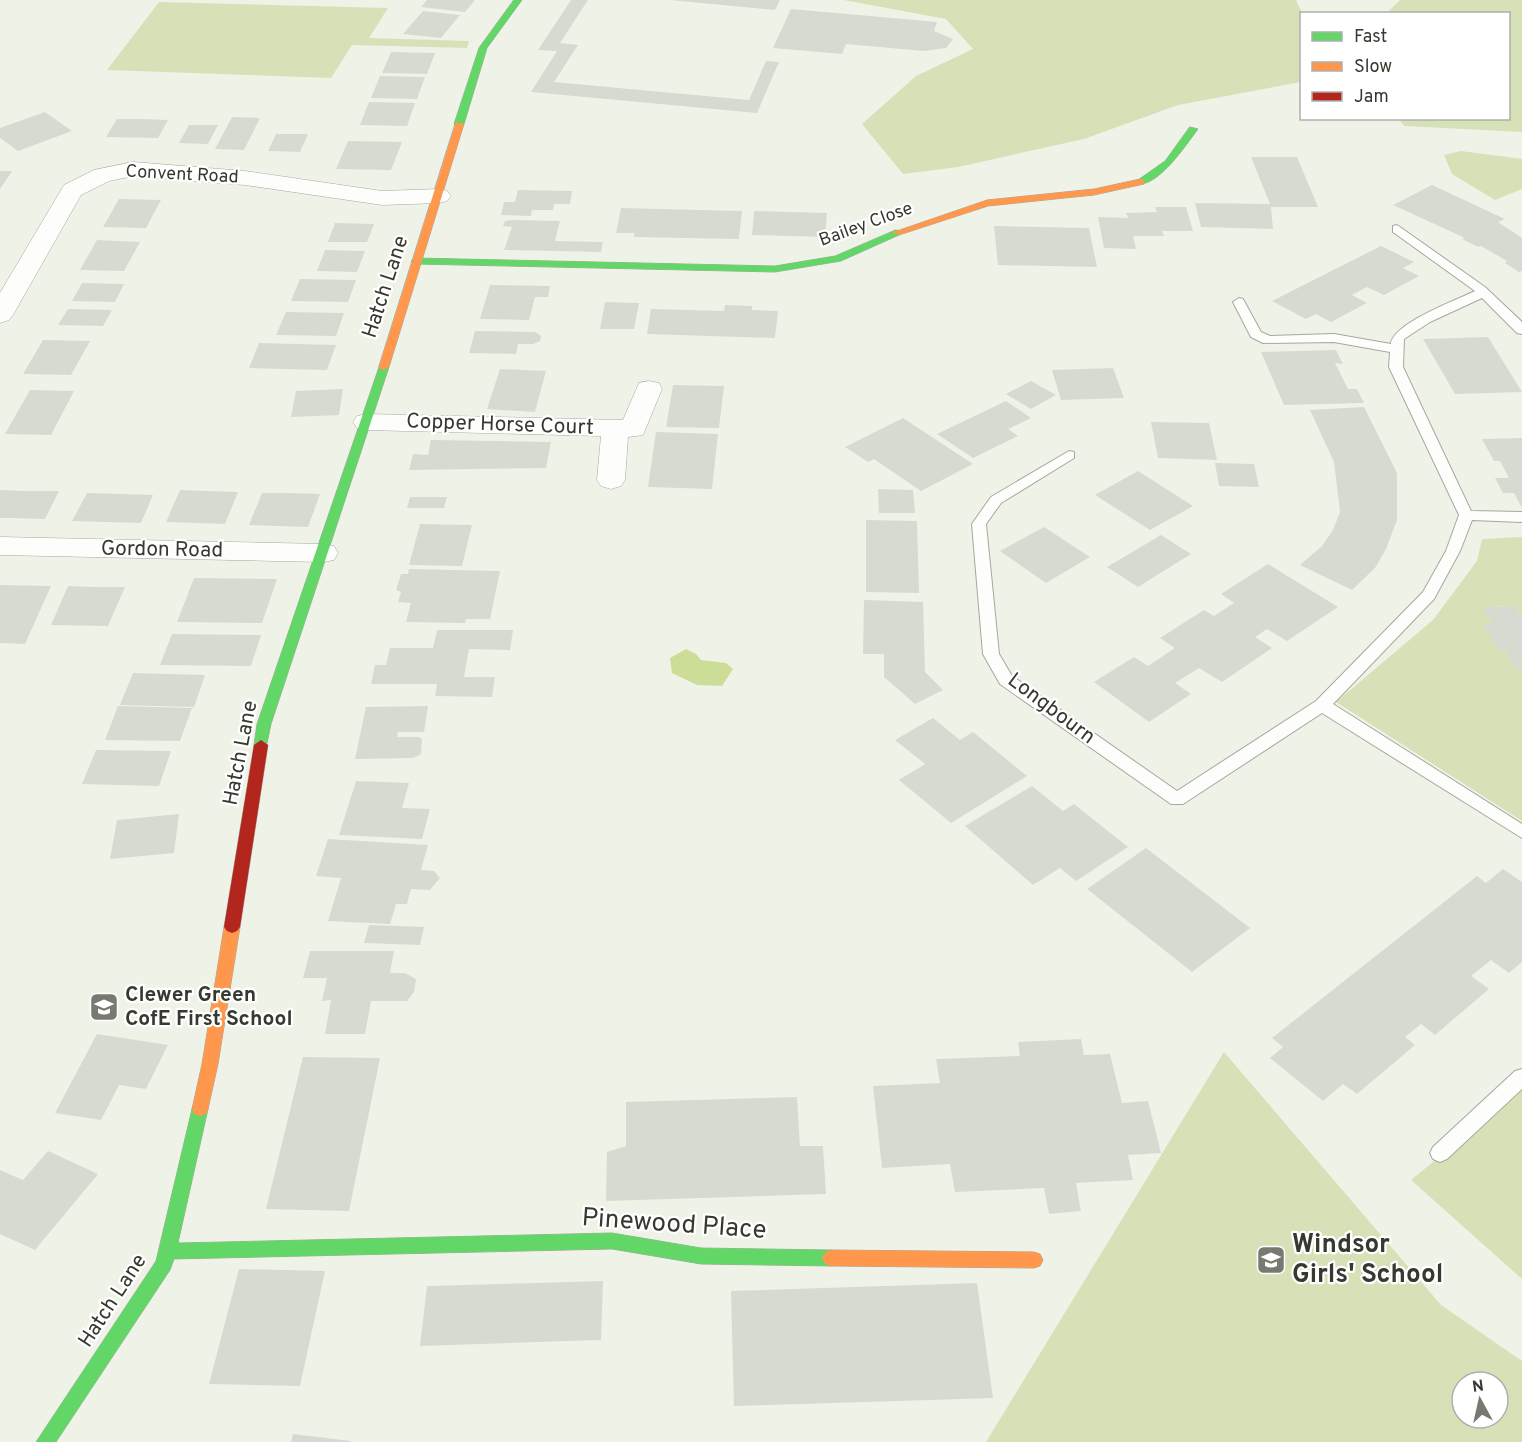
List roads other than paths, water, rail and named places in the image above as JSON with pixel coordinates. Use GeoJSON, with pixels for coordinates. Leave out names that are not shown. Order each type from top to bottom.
{"type":"FeatureCollection","features":[{"type":"Feature","properties":{"kind":"street","name":"Hatch Lane"},"geometry":{"type":"LineString","coordinates":[[45,1442],[164,1264],[210,1064],[264,724],[367,422],[416,261],[439,196],[483,48],[518,0]]}},
{"type":"Feature","properties":{"kind":"street","name":"Bailey Close"},"geometry":{"type":"LineString","coordinates":[[416,261],[775,269],[837,259],[904,229],[987,203],[1094,192],[1146,181],[1168,163],[1193,129]]}},
{"type":"Feature","properties":{"kind":"street","name":"Convent Road"},"geometry":{"type":"LineString","coordinates":[[0,315],[72,190],[102,175],[133,169],[245,178],[382,198],[439,196]]}},
{"type":"Feature","properties":{"kind":"street"},"geometry":{"type":"LineString","coordinates":[[611,480],[624,429],[649,389]]}},
{"type":"Feature","properties":{"kind":"street","name":"Copper Horse Court"},"geometry":{"type":"LineString","coordinates":[[367,422],[624,429]]}},
{"type":"Feature","properties":{"kind":"street","name":"Gordon Road"},"geometry":{"type":"LineString","coordinates":[[0,546],[324,553]]}},
{"type":"Feature","properties":{"kind":"street","name":"Pinewood Place"},"geometry":{"type":"LineString","coordinates":[[167,1251],[612,1241],[701,1256],[1034,1260]]}},
{"type":"Feature","properties":{"kind":"lane"},"geometry":{"type":"LineString","coordinates":[[1397,229],[1514,319],[1522,330]]}},
{"type":"Feature","properties":{"kind":"lane"},"geometry":{"type":"LineString","coordinates":[[1482,294],[1425,319],[1398,339],[1396,367],[1466,515],[1522,518]]}},
{"type":"Feature","properties":{"kind":"lane"},"geometry":{"type":"LineString","coordinates":[[1239,302],[1256,334],[1268,340],[1334,338],[1398,349]]}},
{"type":"Feature","properties":{"kind":"lane","name":"Longbourn"},"geometry":{"type":"LineString","coordinates":[[1070,455],[996,500],[979,524],[991,654],[1006,680],[1177,800],[1322,705],[1429,595],[1453,551],[1466,515]]}},
{"type":"Feature","properties":{"kind":"lane"},"geometry":{"type":"LineString","coordinates":[[1322,705],[1522,832]]}},
{"type":"Feature","properties":{"kind":"lane"},"geometry":{"type":"LineString","coordinates":[[1440,1153],[1522,1077]]}},
{"type":"Feature","properties":{"kind":"place","name":"Clewer Green CofE First School"},"geometry":{"type":"Point","coordinates":[104,1007]}},
{"type":"Feature","properties":{"kind":"place","name":"Windsor Girls' School"},"geometry":{"type":"Point","coordinates":[1271,1260]}}]}
